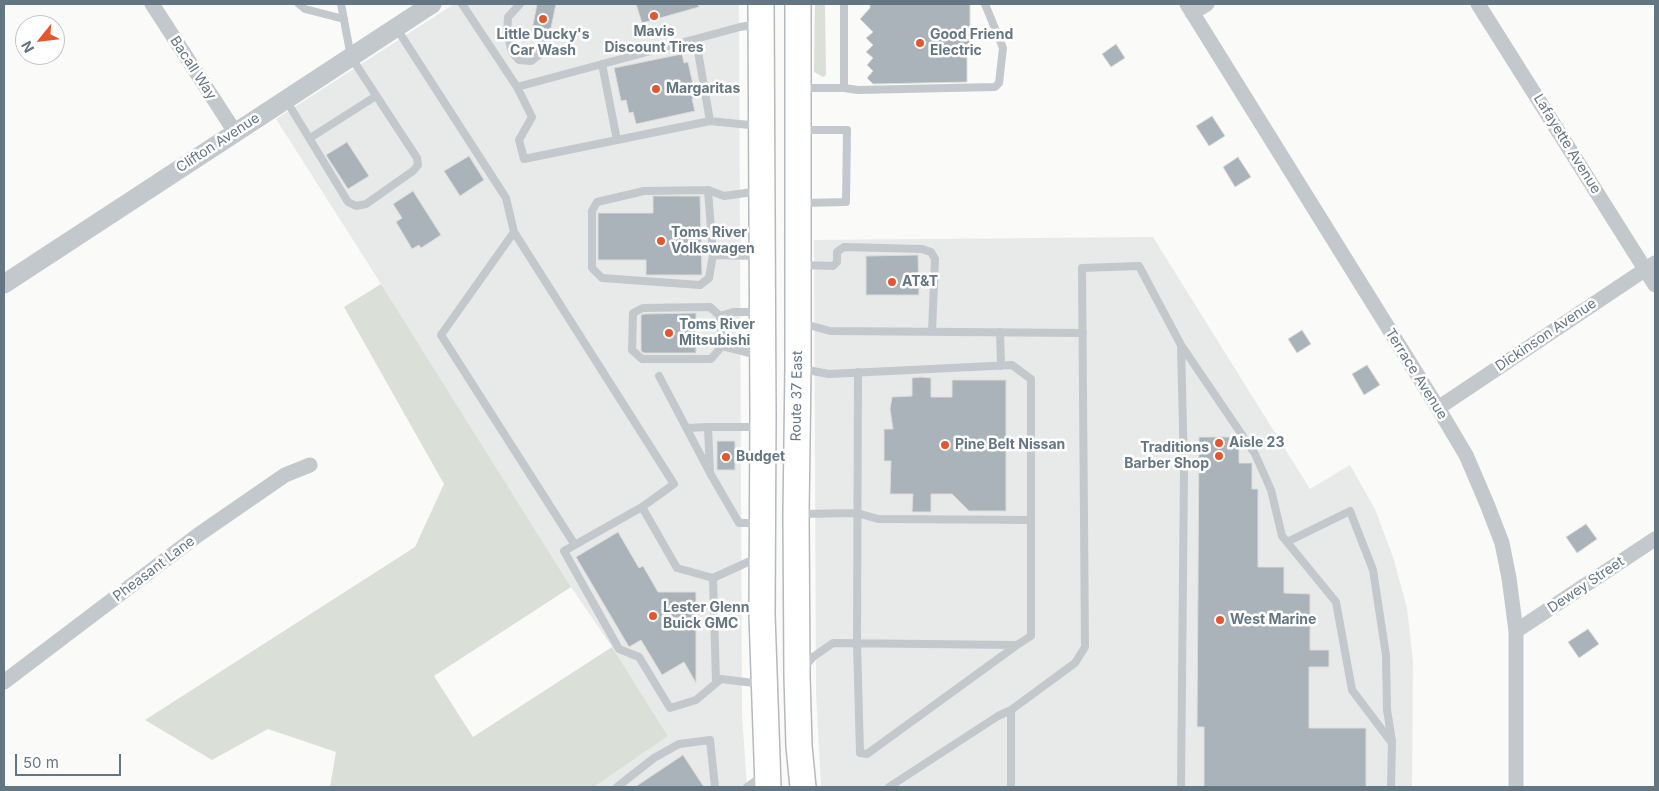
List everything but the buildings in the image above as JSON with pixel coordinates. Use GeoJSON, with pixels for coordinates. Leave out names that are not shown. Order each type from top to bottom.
{"type":"FeatureCollection","features":[{"type":"Feature","properties":{"kind":"highway","name":"Route 37 East"},"geometry":{"type":"LineString","coordinates":[[798,4],[797,676],[803,787]]}},
{"type":"Feature","properties":{"kind":"highway"},"geometry":{"type":"LineString","coordinates":[[761,14],[762,615],[768,780]]}},
{"type":"Feature","properties":{"kind":"street","name":"Bacall Way"},"geometry":{"type":"LineString","coordinates":[[152,4],[235,132]]}},
{"type":"Feature","properties":{"kind":"street","name":"Clifton Avenue"},"geometry":{"type":"LineString","coordinates":[[4,284],[432,4]]}},
{"type":"Feature","properties":{"kind":"street"},"geometry":{"type":"LineString","coordinates":[[1190,8],[1207,4]]}},
{"type":"Feature","properties":{"kind":"street","name":"Lafayette Avenue"},"geometry":{"type":"LineString","coordinates":[[1478,4],[1650,266],[1655,285]]}},
{"type":"Feature","properties":{"kind":"street","name":"Terrace Avenue"},"geometry":{"type":"LineString","coordinates":[[1190,8],[1466,455],[1502,543],[1509,578],[1516,631],[1516,787]]}},
{"type":"Feature","properties":{"kind":"street","name":"Dickinson Avenue"},"geometry":{"type":"LineString","coordinates":[[1438,408],[1650,266]]}},
{"type":"Feature","properties":{"kind":"street","name":"Pheasant Lane"},"geometry":{"type":"LineString","coordinates":[[4,682],[198,535],[285,474],[310,465]]}},
{"type":"Feature","properties":{"kind":"street","name":"Dewey Street"},"geometry":{"type":"LineString","coordinates":[[1516,631],[1655,539]]}},
{"type":"Feature","properties":{"kind":"lane"},"geometry":{"type":"LineString","coordinates":[[299,4],[305,9],[344,19]]}},
{"type":"Feature","properties":{"kind":"lane"},"geometry":{"type":"LineString","coordinates":[[285,99],[348,202],[356,206],[366,204],[414,171],[418,165],[417,158],[351,56],[341,4]]}},
{"type":"Feature","properties":{"kind":"lane"},"geometry":{"type":"LineString","coordinates":[[462,4],[517,87],[532,117],[519,140],[524,158],[710,121],[761,126]]}},
{"type":"Feature","properties":{"kind":"lane"},"geometry":{"type":"LineString","coordinates":[[520,4],[508,17],[507,34],[512,52],[519,60],[530,61],[539,56],[542,41]]}},
{"type":"Feature","properties":{"kind":"lane"},"geometry":{"type":"LineString","coordinates":[[844,4],[844,88]]}},
{"type":"Feature","properties":{"kind":"lane"},"geometry":{"type":"LineString","coordinates":[[798,88],[844,88],[858,90],[995,87],[999,83],[1003,48],[985,4]]}},
{"type":"Feature","properties":{"kind":"lane"},"geometry":{"type":"LineString","coordinates":[[517,87],[740,27],[761,14]]}},
{"type":"Feature","properties":{"kind":"lane"},"geometry":{"type":"LineString","coordinates":[[396,27],[506,198],[514,232],[674,484],[642,506],[564,551],[619,649],[639,657],[670,708],[696,700],[721,679],[764,685]]}},
{"type":"Feature","properties":{"kind":"lane"},"geometry":{"type":"LineString","coordinates":[[696,40],[710,121]]}},
{"type":"Feature","properties":{"kind":"lane"},"geometry":{"type":"LineString","coordinates":[[602,64],[617,140]]}},
{"type":"Feature","properties":{"kind":"lane"},"geometry":{"type":"LineString","coordinates":[[310,138],[376,96]]}},
{"type":"Feature","properties":{"kind":"lane"},"geometry":{"type":"LineString","coordinates":[[798,130],[847,130],[846,202],[798,203]]}},
{"type":"Feature","properties":{"kind":"lane"},"geometry":{"type":"LineString","coordinates":[[708,190],[713,255],[708,278],[700,285],[602,278],[592,268],[592,211],[597,202],[644,191],[708,190],[724,196],[762,191]]}},
{"type":"Feature","properties":{"kind":"lane"},"geometry":{"type":"LineString","coordinates":[[514,232],[441,335],[575,545]]}},
{"type":"Feature","properties":{"kind":"lane"},"geometry":{"type":"LineString","coordinates":[[798,265],[833,266],[837,262],[837,252],[844,247],[922,249],[931,252],[935,259],[932,332]]}},
{"type":"Feature","properties":{"kind":"lane"},"geometry":{"type":"LineString","coordinates":[[713,255],[762,256]]}},
{"type":"Feature","properties":{"kind":"lane"},"geometry":{"type":"LineString","coordinates":[[889,787],[998,716],[1011,710],[1075,663],[1085,647],[1082,268],[1139,266],[1181,345],[1255,454],[1271,490],[1282,536],[1336,602],[1352,690],[1392,743]]}},
{"type":"Feature","properties":{"kind":"lane"},"geometry":{"type":"LineString","coordinates":[[710,307],[720,316],[722,346],[711,358],[642,359],[632,350],[633,313],[643,308],[710,307]]}},
{"type":"Feature","properties":{"kind":"lane"},"geometry":{"type":"LineString","coordinates":[[720,316],[733,312],[762,312]]}},
{"type":"Feature","properties":{"kind":"lane"},"geometry":{"type":"LineString","coordinates":[[798,322],[830,331],[1083,333]]}},
{"type":"Feature","properties":{"kind":"lane"},"geometry":{"type":"LineString","coordinates":[[1000,332],[1001,366]]}},
{"type":"Feature","properties":{"kind":"lane"},"geometry":{"type":"LineString","coordinates":[[1181,345],[1184,461],[1182,787]]}},
{"type":"Feature","properties":{"kind":"lane"},"geometry":{"type":"LineString","coordinates":[[722,346],[763,356]]}},
{"type":"Feature","properties":{"kind":"lane"},"geometry":{"type":"LineString","coordinates":[[798,368],[829,374],[858,372],[1012,366],[1031,379],[1031,636],[867,754],[860,754],[857,644],[858,372]]}},
{"type":"Feature","properties":{"kind":"lane"},"geometry":{"type":"LineString","coordinates":[[659,376],[710,473],[739,523],[762,523]]}},
{"type":"Feature","properties":{"kind":"lane"},"geometry":{"type":"LineString","coordinates":[[708,427],[710,473]]}},
{"type":"Feature","properties":{"kind":"lane"},"geometry":{"type":"LineString","coordinates":[[687,428],[762,427]]}},
{"type":"Feature","properties":{"kind":"lane"},"geometry":{"type":"LineString","coordinates":[[642,506],[677,568],[713,578],[762,555]]}},
{"type":"Feature","properties":{"kind":"lane"},"geometry":{"type":"LineString","coordinates":[[1287,542],[1350,511],[1373,570],[1386,656],[1387,710],[1392,743],[1391,787]]}},
{"type":"Feature","properties":{"kind":"lane"},"geometry":{"type":"LineString","coordinates":[[796,514],[857,513],[878,518],[1030,520]]}},
{"type":"Feature","properties":{"kind":"lane"},"geometry":{"type":"LineString","coordinates":[[713,578],[716,683]]}},
{"type":"Feature","properties":{"kind":"lane"},"geometry":{"type":"LineString","coordinates":[[797,676],[813,657],[833,643],[1017,645]]}},
{"type":"Feature","properties":{"kind":"lane"},"geometry":{"type":"LineString","coordinates":[[1010,787],[1011,710]]}},
{"type":"Feature","properties":{"kind":"lane"},"geometry":{"type":"LineString","coordinates":[[617,787],[654,758],[680,744],[710,740],[715,787]]}},
{"type":"Feature","properties":{"kind":"lane"},"geometry":{"type":"LineString","coordinates":[[747,787],[768,780]]}},
{"type":"Feature","properties":{"kind":"shaded area"},"geometry":{"type":"Polygon","coordinates":[[[454,4],[739,4],[742,715],[747,787],[594,787],[668,736],[612,647],[571,587],[276,119],[454,4]]]}},
{"type":"Feature","properties":{"kind":"shaded area"},"geometry":{"type":"Polygon","coordinates":[[[815,4],[825,4],[826,75],[823,77],[814,72],[815,4]]]}},
{"type":"Feature","properties":{"kind":"shaded area"},"geometry":{"type":"Polygon","coordinates":[[[1153,237],[1310,489],[1350,465],[1375,509],[1393,557],[1407,608],[1413,661],[1412,787],[821,787],[816,693],[814,240],[1153,237]]]}},
{"type":"Feature","properties":{"kind":"shaded area"},"geometry":{"type":"Polygon","coordinates":[[[381,284],[571,587],[434,676],[473,737],[612,647],[668,736],[594,787],[330,787],[336,752],[268,729],[212,760],[145,720],[415,547],[444,484],[344,307],[381,284]]]}},
{"type":"Feature","properties":{"kind":"place","name":"Mavis Discount Tires"},"geometry":{"type":"Point","coordinates":[654,16]}},
{"type":"Feature","properties":{"kind":"place","name":"Little Ducky's Car Wash"},"geometry":{"type":"Point","coordinates":[543,19]}},
{"type":"Feature","properties":{"kind":"place","name":"Good Friend Electric"},"geometry":{"type":"Point","coordinates":[920,43]}},
{"type":"Feature","properties":{"kind":"place","name":"Margaritas"},"geometry":{"type":"Point","coordinates":[656,89]}},
{"type":"Feature","properties":{"kind":"place","name":"Toms River Volkswagen"},"geometry":{"type":"Point","coordinates":[661,241]}},
{"type":"Feature","properties":{"kind":"place","name":"AT&T"},"geometry":{"type":"Point","coordinates":[892,282]}},
{"type":"Feature","properties":{"kind":"place","name":"Toms River Mitsubishi"},"geometry":{"type":"Point","coordinates":[669,333]}},
{"type":"Feature","properties":{"kind":"place","name":"Aisle 23"},"geometry":{"type":"Point","coordinates":[1219,443]}},
{"type":"Feature","properties":{"kind":"place","name":"Pine Belt Nissan"},"geometry":{"type":"Point","coordinates":[945,445]}},
{"type":"Feature","properties":{"kind":"place","name":"Traditions Barber Shop"},"geometry":{"type":"Point","coordinates":[1219,456]}},
{"type":"Feature","properties":{"kind":"place","name":"Budget"},"geometry":{"type":"Point","coordinates":[726,457]}},
{"type":"Feature","properties":{"kind":"place","name":"Lester Glenn Buick GMC"},"geometry":{"type":"Point","coordinates":[653,616]}},
{"type":"Feature","properties":{"kind":"place","name":"West Marine"},"geometry":{"type":"Point","coordinates":[1220,620]}}]}
